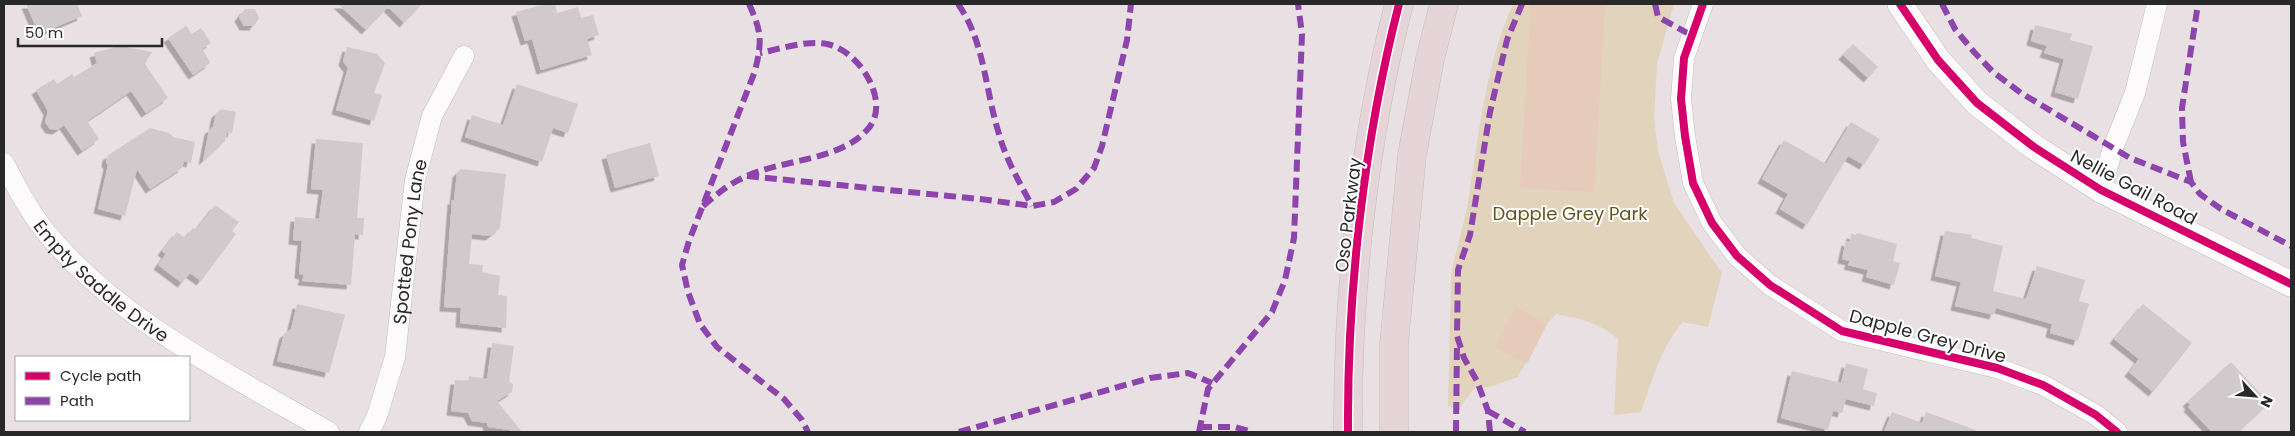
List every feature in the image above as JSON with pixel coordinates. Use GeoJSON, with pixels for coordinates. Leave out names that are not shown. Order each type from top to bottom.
{"type":"FeatureCollection","features":[{"type":"Feature","properties":{"kind":"main road","name":"Oso Parkway"},"geometry":{"type":"LineString","coordinates":[[1348,432],[1353,301],[1363,194],[1377,105],[1399,4]]}},
{"type":"Feature","properties":{"kind":"main road"},"geometry":{"type":"LineString","coordinates":[[1394,432],[1394,344],[1412,155],[1430,59],[1444,4]]}},
{"type":"Feature","properties":{"kind":"street","name":"Dapple Grey Drive"},"geometry":{"type":"LineString","coordinates":[[1703,4],[1684,58],[1681,100],[1685,136],[1693,183],[1712,223],[1737,256],[1770,285],[1842,331],[1997,368],[2043,385],[2096,415],[2118,432]]}},
{"type":"Feature","properties":{"kind":"street","name":"Nellie Gail Road"},"geometry":{"type":"LineString","coordinates":[[1900,4],[1938,60],[1977,103],[2034,147],[2100,190],[2291,284]]}},
{"type":"Feature","properties":{"kind":"street"},"geometry":{"type":"LineString","coordinates":[[2100,190],[2113,148],[2135,92],[2157,4]]}},
{"type":"Feature","properties":{"kind":"street","name":"Spotted Pony Lane"},"geometry":{"type":"LineString","coordinates":[[368,432],[377,416],[395,357],[417,171],[432,116],[464,56]]}},
{"type":"Feature","properties":{"kind":"street","name":"Empty Saddle Drive"},"geometry":{"type":"LineString","coordinates":[[4,163],[20,193],[49,236],[86,275],[128,311],[183,348],[328,432]]}},
{"type":"Feature","properties":{"kind":"green space","name":"Dapple Grey Park"},"geometry":{"type":"Polygon","coordinates":[[[1513,4],[1674,4],[1657,64],[1654,117],[1658,151],[1674,203],[1722,273],[1708,327],[1683,322],[1675,332],[1658,364],[1641,412],[1614,415],[1618,339],[1596,325],[1556,314],[1547,324],[1518,377],[1490,387],[1474,388],[1458,411],[1448,406],[1451,276],[1466,211],[1489,76],[1503,27],[1513,4]]]}},
{"type":"Feature","properties":{"kind":"shaded area"},"geometry":{"type":"Polygon","coordinates":[[[1531,4],[1605,4],[1594,192],[1520,188],[1531,4]]]}},
{"type":"Feature","properties":{"kind":"shaded area"},"geometry":{"type":"Polygon","coordinates":[[[1515,307],[1547,324],[1527,364],[1495,348],[1515,307]]]}},
{"type":"Feature","properties":{"kind":"building"},"geometry":{"type":"Polygon","coordinates":[[[26,4],[77,4],[82,16],[39,34],[26,4]]]}},
{"type":"Feature","properties":{"kind":"building"},"geometry":{"type":"Polygon","coordinates":[[[338,4],[422,4],[404,23],[388,7],[366,30],[338,4]]]}},
{"type":"Feature","properties":{"kind":"building"},"geometry":{"type":"Polygon","coordinates":[[[546,4],[555,4],[557,13],[578,7],[581,18],[593,15],[599,35],[587,39],[592,55],[541,70],[532,39],[525,41],[516,12],[546,4]]]}},
{"type":"Feature","properties":{"kind":"building"},"geometry":{"type":"Polygon","coordinates":[[[245,9],[255,9],[259,18],[254,26],[244,26],[239,17],[245,9]]]}},
{"type":"Feature","properties":{"kind":"building"},"geometry":{"type":"Polygon","coordinates":[[[2035,25],[2072,34],[2070,40],[2093,46],[2078,99],[2055,92],[2064,59],[2044,53],[2047,46],[2031,41],[2035,25]]]}},
{"type":"Feature","properties":{"kind":"building"},"geometry":{"type":"Polygon","coordinates":[[[186,26],[192,34],[201,28],[211,43],[202,49],[210,62],[209,64],[193,75],[168,38],[186,26]]]}},
{"type":"Feature","properties":{"kind":"building"},"geometry":{"type":"Polygon","coordinates":[[[1853,44],[1878,67],[1868,78],[1843,55],[1853,44]]]}},
{"type":"Feature","properties":{"kind":"building"},"geometry":{"type":"Polygon","coordinates":[[[120,46],[152,52],[145,64],[168,98],[146,113],[131,91],[87,121],[99,139],[82,151],[64,125],[57,130],[50,129],[45,122],[48,111],[36,90],[54,79],[57,84],[72,74],[74,77],[97,63],[94,53],[120,46]]]}},
{"type":"Feature","properties":{"kind":"building"},"geometry":{"type":"Polygon","coordinates":[[[347,47],[377,54],[385,63],[374,93],[382,95],[374,121],[336,110],[348,68],[343,61],[347,47]]]}},
{"type":"Feature","properties":{"kind":"building"},"geometry":{"type":"Polygon","coordinates":[[[517,84],[578,104],[568,133],[553,128],[542,162],[465,137],[472,115],[503,125],[517,84]]]}},
{"type":"Feature","properties":{"kind":"building"},"geometry":{"type":"Polygon","coordinates":[[[222,109],[236,112],[232,133],[227,132],[225,141],[203,161],[209,130],[213,127],[216,113],[222,109]]]}},
{"type":"Feature","properties":{"kind":"building"},"geometry":{"type":"Polygon","coordinates":[[[1851,122],[1880,139],[1864,165],[1848,156],[1807,225],[1780,209],[1788,194],[1762,179],[1784,140],[1826,164],[1851,122]]]}},
{"type":"Feature","properties":{"kind":"building"},"geometry":{"type":"Polygon","coordinates":[[[150,128],[169,133],[173,137],[195,142],[191,163],[184,161],[182,168],[150,189],[137,169],[125,216],[98,209],[108,165],[106,162],[107,156],[150,128]]]}},
{"type":"Feature","properties":{"kind":"building"},"geometry":{"type":"Polygon","coordinates":[[[316,139],[363,143],[357,218],[364,218],[363,235],[355,234],[351,285],[302,281],[304,275],[299,274],[302,241],[293,240],[295,217],[319,219],[323,190],[311,189],[316,139]]]}},
{"type":"Feature","properties":{"kind":"building"},"geometry":{"type":"Polygon","coordinates":[[[650,143],[659,176],[615,188],[606,155],[650,143]]]}},
{"type":"Feature","properties":{"kind":"building"},"geometry":{"type":"Polygon","coordinates":[[[461,169],[506,174],[500,228],[490,236],[472,234],[469,264],[483,265],[482,272],[500,276],[498,295],[507,296],[506,328],[460,323],[461,308],[444,307],[452,200],[454,200],[457,173],[461,169]]]}},
{"type":"Feature","properties":{"kind":"building"},"geometry":{"type":"Polygon","coordinates":[[[215,205],[239,222],[232,231],[236,234],[201,281],[190,273],[182,283],[158,265],[166,254],[162,251],[177,232],[185,238],[193,228],[196,230],[215,205]]]}},
{"type":"Feature","properties":{"kind":"building"},"geometry":{"type":"Polygon","coordinates":[[[1945,231],[1972,235],[1971,238],[2003,246],[1993,291],[2026,299],[2037,266],[2085,280],[2079,301],[2089,304],[2078,341],[2050,333],[2052,324],[1996,308],[1994,315],[1955,306],[1961,282],[1935,276],[1945,231]]]}},
{"type":"Feature","properties":{"kind":"building"},"geometry":{"type":"Polygon","coordinates":[[[1857,233],[1897,244],[1893,261],[1900,263],[1894,285],[1866,277],[1868,270],[1848,265],[1850,261],[1842,259],[1846,241],[1850,242],[1851,234],[1856,235],[1857,233]]]}},
{"type":"Feature","properties":{"kind":"building"},"geometry":{"type":"Polygon","coordinates":[[[297,304],[345,315],[329,373],[277,361],[284,334],[291,329],[297,304]]]}},
{"type":"Feature","properties":{"kind":"building"},"geometry":{"type":"Polygon","coordinates":[[[2143,304],[2192,343],[2153,392],[2129,372],[2139,359],[2114,339],[2143,304]]]}},
{"type":"Feature","properties":{"kind":"building"},"geometry":{"type":"Polygon","coordinates":[[[492,343],[514,346],[509,381],[513,384],[512,392],[497,401],[522,432],[488,427],[487,423],[472,421],[468,413],[451,411],[455,380],[468,381],[469,376],[487,379],[492,343]]]}},
{"type":"Feature","properties":{"kind":"building"},"geometry":{"type":"Polygon","coordinates":[[[2231,362],[2269,403],[2238,432],[2212,432],[2188,407],[2190,405],[2187,402],[2231,362]]]}},
{"type":"Feature","properties":{"kind":"building"},"geometry":{"type":"Polygon","coordinates":[[[1846,363],[1868,369],[1863,389],[1877,393],[1874,406],[1846,399],[1842,413],[1833,411],[1828,430],[1781,418],[1792,371],[1841,383],[1846,363]]]}},
{"type":"Feature","properties":{"kind":"building"},"geometry":{"type":"Polygon","coordinates":[[[1892,412],[1922,423],[1926,412],[1976,430],[1975,432],[1884,432],[1892,412]]]}},
{"type":"Feature","properties":{"kind":"marked path"},"geometry":{"type":"LineString","coordinates":[[749,4],[760,37],[755,71],[689,241],[682,265],[688,292],[700,324],[717,347],[784,399],[802,420],[808,432]]}},
{"type":"Feature","properties":{"kind":"marked path"},"geometry":{"type":"LineString","coordinates":[[958,4],[974,34],[994,117],[1005,153],[1032,206]]}},
{"type":"Feature","properties":{"kind":"marked path"},"geometry":{"type":"LineString","coordinates":[[747,176],[980,199],[1032,206],[1054,202],[1076,189],[1094,168],[1102,146],[1127,40],[1131,4]]}},
{"type":"Feature","properties":{"kind":"marked path"},"geometry":{"type":"LineString","coordinates":[[1199,432],[1208,389],[1272,312],[1285,280],[1294,238],[1302,34],[1298,4]]}},
{"type":"Feature","properties":{"kind":"marked path"},"geometry":{"type":"LineString","coordinates":[[1490,432],[1488,411],[1477,381],[1464,358],[1457,336],[1458,270],[1470,235],[1490,112],[1507,40],[1522,4]]}},
{"type":"Feature","properties":{"kind":"marked path"},"geometry":{"type":"LineString","coordinates":[[1655,4],[1658,17],[1691,35]]}},
{"type":"Feature","properties":{"kind":"marked path"},"geometry":{"type":"LineString","coordinates":[[1942,4],[1955,29],[1974,52],[1993,72],[2021,93],[2130,158],[2191,182],[2200,194],[2221,209],[2291,246]]}},
{"type":"Feature","properties":{"kind":"marked path"},"geometry":{"type":"LineString","coordinates":[[2191,182],[2183,142],[2182,108],[2198,4]]}},
{"type":"Feature","properties":{"kind":"marked path"},"geometry":{"type":"LineString","coordinates":[[703,206],[729,185],[747,176],[762,170],[826,154],[842,148],[867,130],[874,119],[876,106],[869,79],[861,67],[839,48],[827,44],[810,43],[760,53]]}},
{"type":"Feature","properties":{"kind":"marked path"},"geometry":{"type":"LineString","coordinates":[[1456,432],[1457,344]]}},
{"type":"Feature","properties":{"kind":"marked path"},"geometry":{"type":"LineString","coordinates":[[959,432],[1150,378],[1188,373],[1212,383]]}},
{"type":"Feature","properties":{"kind":"marked path"},"geometry":{"type":"LineString","coordinates":[[1488,411],[1525,432]]}},
{"type":"Feature","properties":{"kind":"marked path"},"geometry":{"type":"LineString","coordinates":[[1200,427],[1235,427],[1252,432]]}},
{"type":"Feature","properties":{"kind":"cycle path"},"geometry":{"type":"LineString","coordinates":[[1348,432],[1348,379],[1354,271],[1360,217],[1376,109],[1399,4]]}},
{"type":"Feature","properties":{"kind":"cycle path"},"geometry":{"type":"LineString","coordinates":[[1703,4],[1684,58],[1681,99],[1685,136],[1693,183],[1712,223],[1737,256],[1770,285],[1842,331],[1997,368],[2043,385],[2096,415],[2117,432]]}},
{"type":"Feature","properties":{"kind":"cycle path"},"geometry":{"type":"LineString","coordinates":[[1900,4],[1938,60],[1977,103],[2034,147],[2101,190],[2291,284]]}}]}
